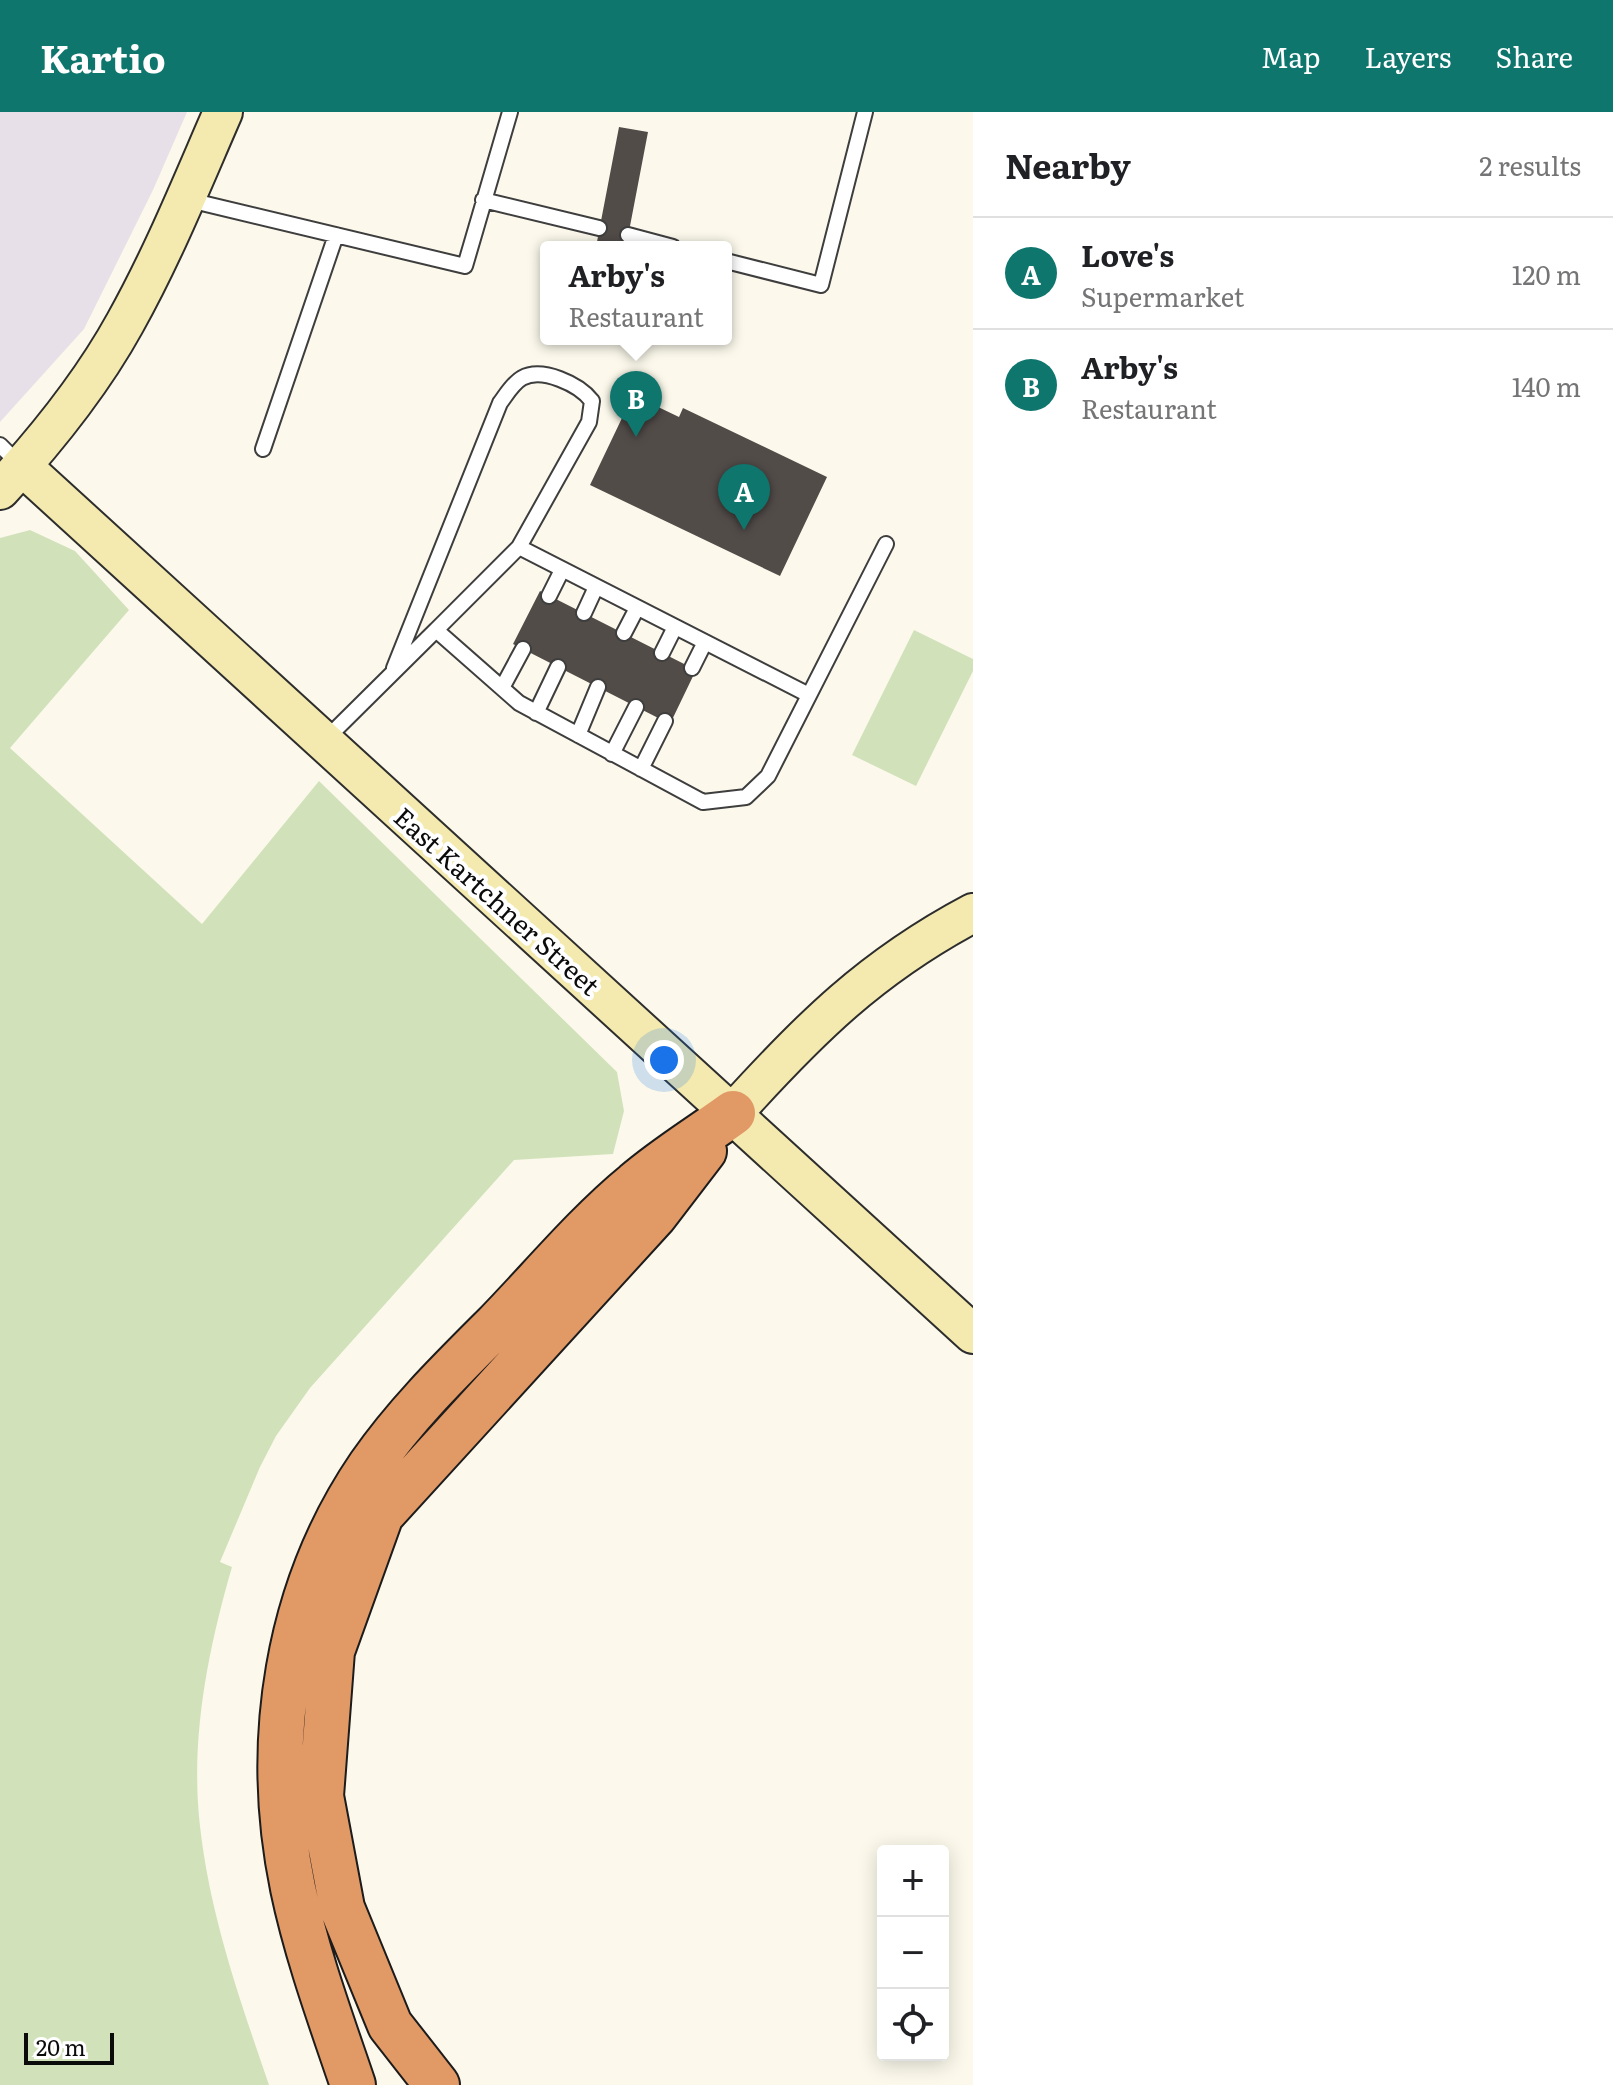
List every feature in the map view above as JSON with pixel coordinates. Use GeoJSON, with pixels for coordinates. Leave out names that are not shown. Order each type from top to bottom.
{"type":"FeatureCollection","features":[{"type":"Feature","properties":{"kind":"highway"},"geometry":{"type":"LineString","coordinates":[[353,2085],[306,1943],[293,1887],[283,1807],[282,1713],[293,1637],[313,1574],[370,1467],[408,1416],[634,1184],[733,1113]]}},
{"type":"Feature","properties":{"kind":"highway"},"geometry":{"type":"LineString","coordinates":[[437,2085],[390,2025],[342,1908],[321,1796],[332,1651],[381,1515],[655,1215],[733,1113]]}},
{"type":"Feature","properties":{"kind":"street"},"geometry":{"type":"LineString","coordinates":[[7,467],[84,388],[125,325],[223,112]]}},
{"type":"Feature","properties":{"kind":"street","name":"East Kartchner Street"},"geometry":{"type":"LineString","coordinates":[[7,467],[323,741],[973,1334]]}},
{"type":"Feature","properties":{"kind":"street"},"geometry":{"type":"LineString","coordinates":[[733,1113],[834,1006],[889,963],[973,913]]}},
{"type":"Feature","properties":{"kind":"lane"},"geometry":{"type":"LineString","coordinates":[[185,199],[465,266],[510,112]]}},
{"type":"Feature","properties":{"kind":"lane"},"geometry":{"type":"LineString","coordinates":[[732,263],[821,285],[865,112]]}},
{"type":"Feature","properties":{"kind":"lane"},"geometry":{"type":"LineString","coordinates":[[483,200],[599,228]]}},
{"type":"Feature","properties":{"kind":"lane"},"geometry":{"type":"LineString","coordinates":[[263,449],[336,235]]}},
{"type":"Feature","properties":{"kind":"lane"},"geometry":{"type":"LineString","coordinates":[[628,235],[650,241]]}},
{"type":"Feature","properties":{"kind":"lane"},"geometry":{"type":"LineString","coordinates":[[323,741],[436,630],[519,547],[589,422],[592,401],[582,389],[536,373],[519,379],[500,403],[392,673]]}},
{"type":"Feature","properties":{"kind":"lane"},"geometry":{"type":"LineString","coordinates":[[436,630],[519,703],[612,754],[703,802],[746,797],[768,776],[886,544]]}},
{"type":"Feature","properties":{"kind":"lane"},"geometry":{"type":"LineString","coordinates":[[519,547],[809,695]]}},
{"type":"Feature","properties":{"kind":"lane"},"geometry":{"type":"LineString","coordinates":[[549,596],[562,570]]}},
{"type":"Feature","properties":{"kind":"lane"},"geometry":{"type":"LineString","coordinates":[[584,613],[596,587]]}},
{"type":"Feature","properties":{"kind":"lane"},"geometry":{"type":"LineString","coordinates":[[624,633],[637,608]]}},
{"type":"Feature","properties":{"kind":"lane"},"geometry":{"type":"LineString","coordinates":[[662,653],[675,627]]}},
{"type":"Feature","properties":{"kind":"lane"},"geometry":{"type":"LineString","coordinates":[[692,668],[705,642]]}},
{"type":"Feature","properties":{"kind":"lane"},"geometry":{"type":"LineString","coordinates":[[502,688],[523,649]]}},
{"type":"Feature","properties":{"kind":"lane"},"geometry":{"type":"LineString","coordinates":[[536,713],[558,667]]}},
{"type":"Feature","properties":{"kind":"lane"},"geometry":{"type":"LineString","coordinates":[[578,735],[598,687]]}},
{"type":"Feature","properties":{"kind":"lane"},"geometry":{"type":"LineString","coordinates":[[612,754],[636,707]]}},
{"type":"Feature","properties":{"kind":"lane"},"geometry":{"type":"LineString","coordinates":[[641,769],[665,721]]}},
{"type":"Feature","properties":{"kind":"shaded area"},"geometry":{"type":"Polygon","coordinates":[[[0,112],[187,112],[153,190],[84,329],[0,422],[0,112]]]}},
{"type":"Feature","properties":{"kind":"green space"},"geometry":{"type":"Polygon","coordinates":[[[30,530],[75,551],[129,610],[10,748],[202,924],[319,781],[617,1072],[624,1111],[613,1154],[514,1160],[310,1388],[276,1436],[220,1562],[232,1567],[215,1630],[203,1695],[197,1760],[200,1826],[219,1925],[269,2085],[0,2085],[0,538],[30,530]]]}},
{"type":"Feature","properties":{"kind":"green space"},"geometry":{"type":"Polygon","coordinates":[[[914,630],[973,659],[973,671],[916,786],[852,755],[914,630]]]}},
{"type":"Feature","properties":{"kind":"building"},"geometry":{"type":"Polygon","coordinates":[[[619,127],[648,132],[627,241],[597,241],[619,127]]]}},
{"type":"Feature","properties":{"kind":"building"},"geometry":{"type":"Polygon","coordinates":[[[633,395],[679,417],[683,408],[827,477],[780,576],[590,485],[633,395]]]}},
{"type":"Feature","properties":{"kind":"building"},"geometry":{"type":"Polygon","coordinates":[[[540,591],[696,670],[670,724],[513,644],[540,591]]]}},
{"type":"Feature","properties":{"kind":"place","name":"Arby's"},"geometry":{"type":"Point","coordinates":[636,437]}},
{"type":"Feature","properties":{"kind":"place","name":"Love's"},"geometry":{"type":"Point","coordinates":[744,530]}}]}
